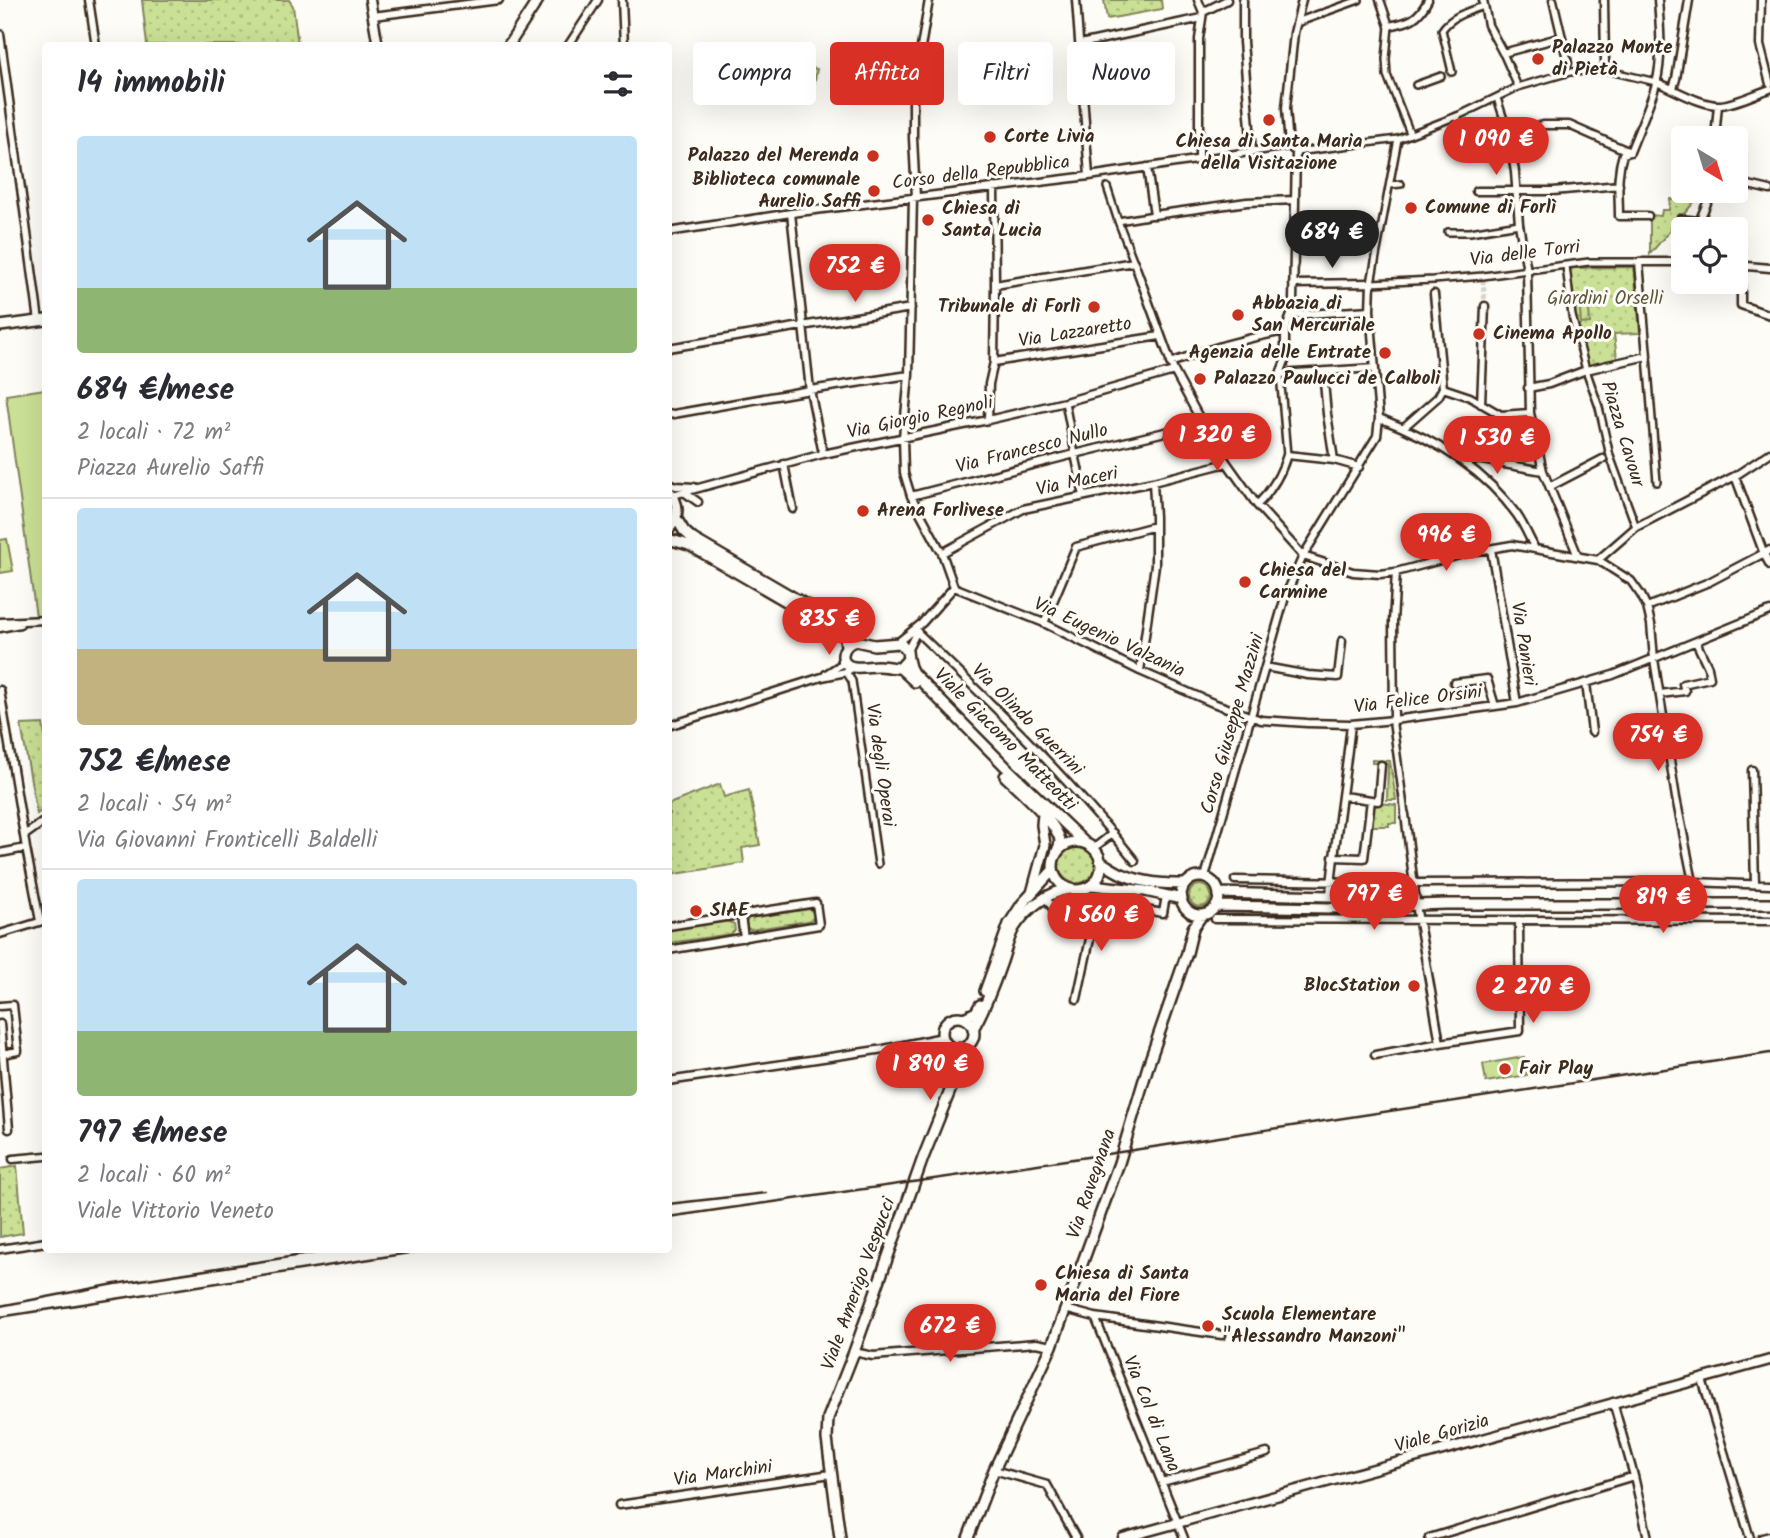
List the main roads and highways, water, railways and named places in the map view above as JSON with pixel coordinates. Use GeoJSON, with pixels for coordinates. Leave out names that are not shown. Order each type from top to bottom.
{"type":"FeatureCollection","features":[{"type":"Feature","properties":{"kind":"main road"},"geometry":{"type":"LineString","coordinates":[[510,42],[533,2]]}},
{"type":"Feature","properties":{"kind":"main road"},"geometry":{"type":"LineString","coordinates":[[0,326],[42,320]]}},
{"type":"Feature","properties":{"kind":"main road"},"geometry":{"type":"LineString","coordinates":[[672,495],[678,507],[672,524]]}},
{"type":"Feature","properties":{"kind":"main road"},"geometry":{"type":"LineString","coordinates":[[676,519],[693,539],[839,624],[856,640],[846,646]]}},
{"type":"Feature","properties":{"kind":"main road"},"geometry":{"type":"LineString","coordinates":[[672,540],[689,545],[836,630],[845,638],[843,657],[848,667],[875,665],[900,668],[906,663],[908,655]]}},
{"type":"Feature","properties":{"kind":"main road","name":"Viale Giacomo Matteotti"},"geometry":{"type":"LineString","coordinates":[[856,640],[874,645],[903,645],[913,673],[1084,842]]}},
{"type":"Feature","properties":{"kind":"main road","name":"Viale Giacomo Matteotti"},"geometry":{"type":"LineString","coordinates":[[900,668],[939,705],[1058,832],[1060,843],[1055,857]]}},
{"type":"Feature","properties":{"kind":"main road"},"geometry":{"type":"LineString","coordinates":[[1032,895],[1045,845],[1043,814]]}},
{"type":"Feature","properties":{"kind":"main road"},"geometry":{"type":"LineString","coordinates":[[973,1029],[985,1007],[1014,929],[1027,913],[1045,897],[1058,891],[1081,890],[1096,882],[1101,872],[1101,862],[1094,848],[1084,842],[1066,844],[1055,857],[1053,870],[1057,880],[1070,889]]}},
{"type":"Feature","properties":{"kind":"main road"},"geometry":{"type":"LineString","coordinates":[[1101,862],[1121,874],[1149,882],[1185,884],[1194,878],[1206,877],[1215,883],[1219,893],[1216,906],[1202,915],[1191,912],[1182,899],[1185,884]]}},
{"type":"Feature","properties":{"kind":"main road"},"geometry":{"type":"LineString","coordinates":[[964,1018],[976,1012],[981,1004],[1009,924],[1022,904],[1053,870]]}},
{"type":"Feature","properties":{"kind":"main road"},"geometry":{"type":"LineString","coordinates":[[1092,885],[1145,891],[1182,899]]}},
{"type":"Feature","properties":{"kind":"main road"},"geometry":{"type":"LineString","coordinates":[[1219,893],[1330,896],[1446,904],[1770,904]]}},
{"type":"Feature","properties":{"kind":"main road"},"geometry":{"type":"LineString","coordinates":[[1216,906],[1330,908],[1416,903]]}},
{"type":"Feature","properties":{"kind":"main road","name":"Via Ravegnana"},"geometry":{"type":"LineString","coordinates":[[968,1538],[994,1470],[1052,1346],[1119,1163],[1193,928],[1202,915]]}},
{"type":"Feature","properties":{"kind":"main road"},"geometry":{"type":"LineString","coordinates":[[954,1017],[964,1018],[972,1024],[973,1029],[969,1044],[962,1048],[948,1045],[942,1032],[946,1023],[954,1017]]}},
{"type":"Feature","properties":{"kind":"main road","name":"Viale Amerigo Vespucci"},"geometry":{"type":"LineString","coordinates":[[840,1538],[827,1439],[828,1418],[958,1071],[958,1048]]}},
{"type":"Feature","properties":{"kind":"tunnel"},"geometry":{"type":"LineString","coordinates":[[1483,279],[1485,306]]}},
{"type":"Feature","properties":{"kind":"railway"},"geometry":{"type":"LineString","coordinates":[[672,1216],[1094,1156],[1770,1053]]}},
{"type":"Feature","properties":{"kind":"railway"},"geometry":{"type":"LineString","coordinates":[[672,1204],[766,1193]]}},
{"type":"Feature","properties":{"kind":"railway"},"geometry":{"type":"LineString","coordinates":[[0,1306],[115,1284],[315,1253]]}},
{"type":"Feature","properties":{"kind":"railway"},"geometry":{"type":"LineString","coordinates":[[0,1317],[409,1253]]}},
{"type":"Feature","properties":{"kind":"place","name":"Palazzo Monte di Pietà"},"geometry":{"type":"Point","coordinates":[1538,59]}},
{"type":"Feature","properties":{"kind":"place","name":"Chiesa di Santa Maria della Visitazione"},"geometry":{"type":"Point","coordinates":[1269,120]}},
{"type":"Feature","properties":{"kind":"place","name":"Corte Livia"},"geometry":{"type":"Point","coordinates":[990,137]}},
{"type":"Feature","properties":{"kind":"place","name":"Palazzo del Merenda"},"geometry":{"type":"Point","coordinates":[873,156]}},
{"type":"Feature","properties":{"kind":"place","name":"Biblioteca comunale Aurelio Saffi"},"geometry":{"type":"Point","coordinates":[874,191]}},
{"type":"Feature","properties":{"kind":"place","name":"Comune di Forlì"},"geometry":{"type":"Point","coordinates":[1411,208]}},
{"type":"Feature","properties":{"kind":"place","name":"Chiesa di Santa Lucia"},"geometry":{"type":"Point","coordinates":[928,220]}},
{"type":"Feature","properties":{"kind":"place","name":"Tribunale di Forlì"},"geometry":{"type":"Point","coordinates":[1094,307]}},
{"type":"Feature","properties":{"kind":"place","name":"Abbazia di San Mercuriale"},"geometry":{"type":"Point","coordinates":[1238,315]}},
{"type":"Feature","properties":{"kind":"place","name":"Cinema Apollo"},"geometry":{"type":"Point","coordinates":[1479,334]}},
{"type":"Feature","properties":{"kind":"place","name":"Agenzia delle Entrate"},"geometry":{"type":"Point","coordinates":[1385,353]}},
{"type":"Feature","properties":{"kind":"place","name":"Palazzo Paulucci de Calboli"},"geometry":{"type":"Point","coordinates":[1200,379]}},
{"type":"Feature","properties":{"kind":"place","name":"Arena Forlivese"},"geometry":{"type":"Point","coordinates":[863,511]}},
{"type":"Feature","properties":{"kind":"place","name":"Chiesa del Carmine"},"geometry":{"type":"Point","coordinates":[1245,582]}},
{"type":"Feature","properties":{"kind":"place","name":"SIAE"},"geometry":{"type":"Point","coordinates":[696,911]}},
{"type":"Feature","properties":{"kind":"place","name":"BlocStation"},"geometry":{"type":"Point","coordinates":[1414,986]}},
{"type":"Feature","properties":{"kind":"place","name":"Fair Play"},"geometry":{"type":"Point","coordinates":[1505,1069]}},
{"type":"Feature","properties":{"kind":"place","name":"Chiesa di Santa Maria del Fiore"},"geometry":{"type":"Point","coordinates":[1041,1285]}},
{"type":"Feature","properties":{"kind":"place","name":"Scuola Elementare \"Alessandro Manzoni\""},"geometry":{"type":"Point","coordinates":[1208,1326]}},
{"type":"Feature","properties":{"kind":"park label","name":"Giardini Orselli"},"geometry":{"type":"Point","coordinates":[1605,299]}}]}
